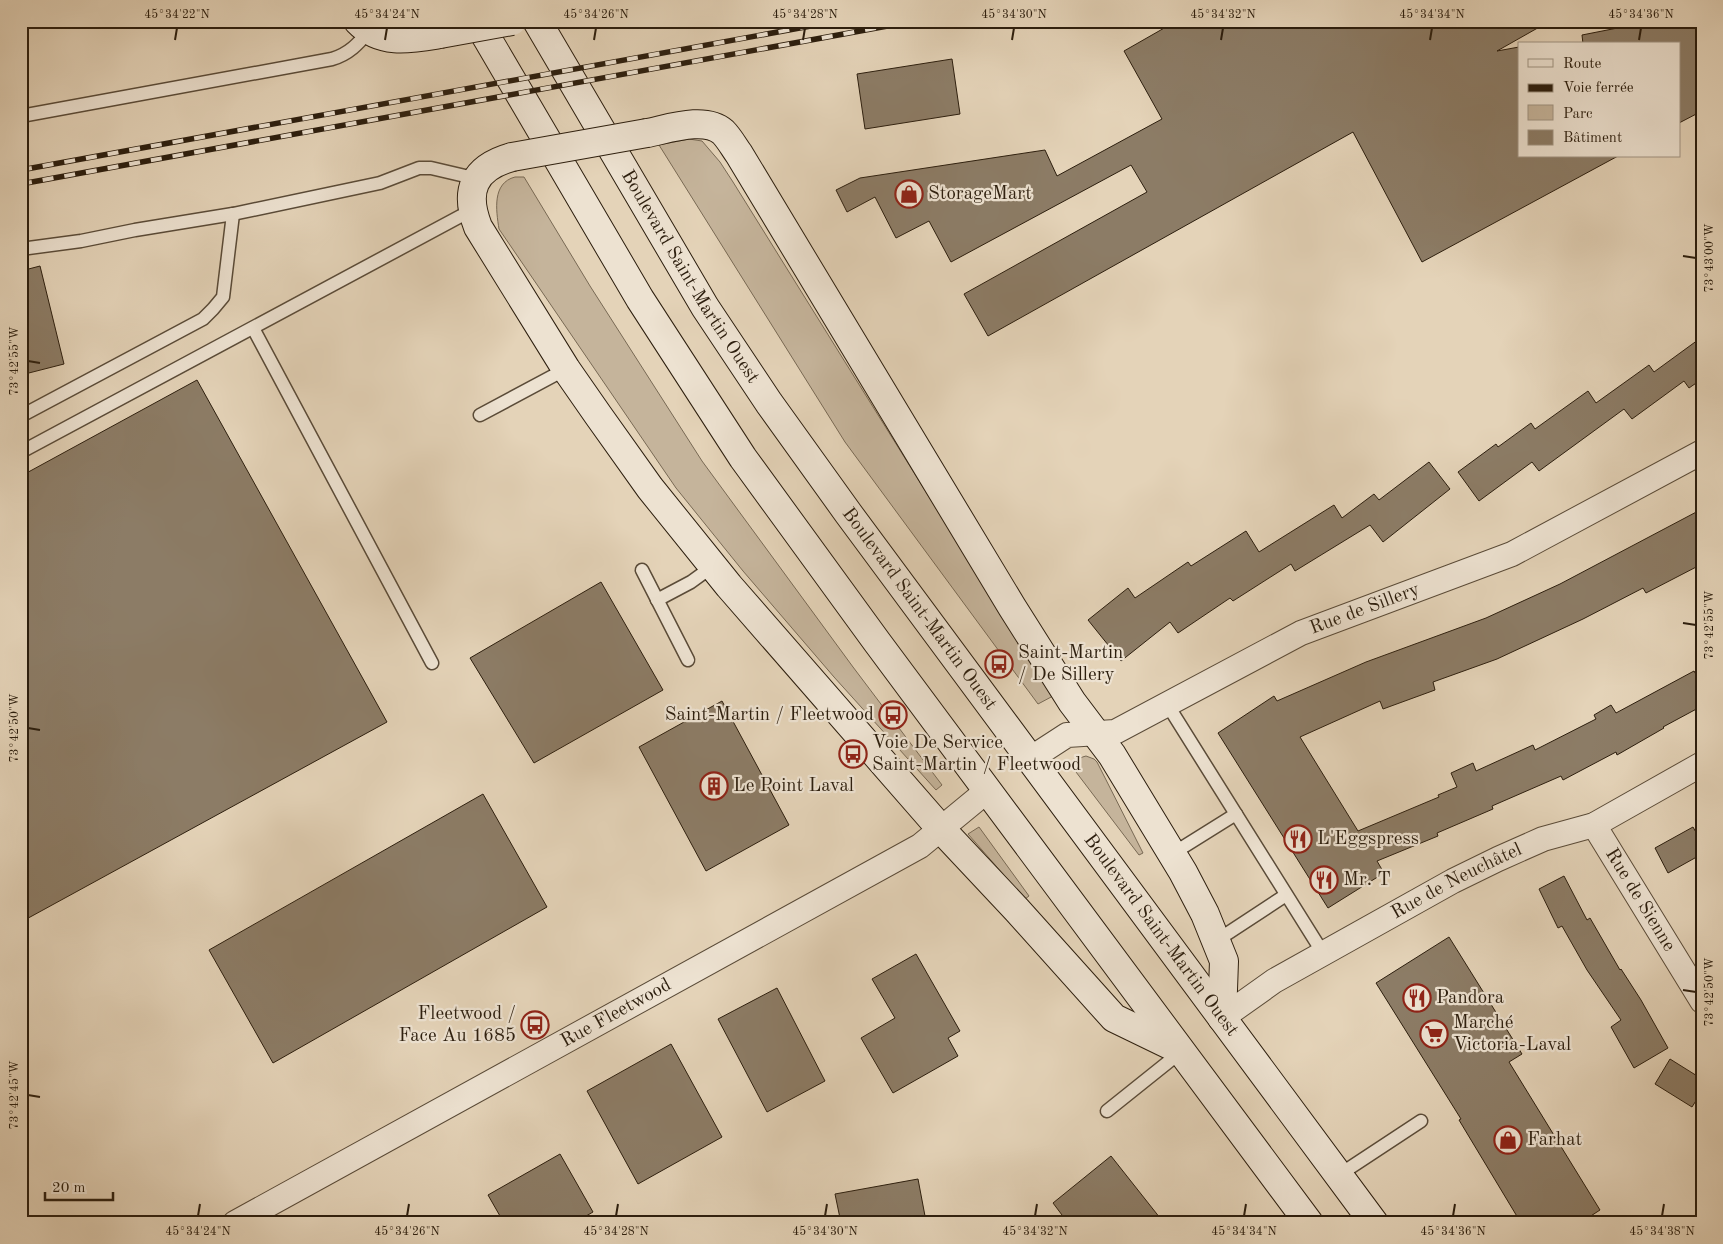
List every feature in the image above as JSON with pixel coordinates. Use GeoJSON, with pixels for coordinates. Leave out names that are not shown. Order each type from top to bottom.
{"type":"FeatureCollection","features":[{"type":"Feature","properties":{"kind":"main road"},"geometry":{"type":"LineString","coordinates":[[477,21],[640,299],[767,493],[1310,1223]]}},
{"type":"Feature","properties":{"kind":"main road"},"geometry":{"type":"LineString","coordinates":[[363,26],[376,35],[391,39],[440,34],[512,21]]}},
{"type":"Feature","properties":{"kind":"main road","name":"Boulevard Saint-Martin Ouest"},"geometry":{"type":"LineString","coordinates":[[537,21],[705,307],[747,371],[824,481],[1374,1223]]}},
{"type":"Feature","properties":{"kind":"main road"},"geometry":{"type":"LineString","coordinates":[[1182,1051],[1114,1018],[941,829],[712,566],[634,466],[566,369],[478,227],[472,210],[472,194],[478,179],[491,165],[512,158],[701,123],[718,128],[727,137],[1012,607],[1072,702],[1116,762],[1199,902],[1224,961],[1222,1018]]}},
{"type":"Feature","properties":{"kind":"street","name":"Rue de Sillery"},"geometry":{"type":"LineString","coordinates":[[1030,759],[1067,734],[1115,732],[1301,633],[1512,554],[1702,452]]}},
{"type":"Feature","properties":{"kind":"street","name":"Rue de Neuchâtel"},"geometry":{"type":"LineString","coordinates":[[1222,1018],[1267,986],[1453,881],[1543,839],[1594,825],[1702,764]]}},
{"type":"Feature","properties":{"kind":"street","name":"Rue Fleetwood"},"geometry":{"type":"LineString","coordinates":[[235,1223],[920,846],[988,790]]}},
{"type":"Feature","properties":{"kind":"street","name":"Rue de Sienne"},"geometry":{"type":"LineString","coordinates":[[1594,825],[1702,1001]]}},
{"type":"Feature","properties":{"kind":"lane"},"geometry":{"type":"LineString","coordinates":[[21,116],[332,59],[352,50],[363,26]]}},
{"type":"Feature","properties":{"kind":"lane"},"geometry":{"type":"LineString","coordinates":[[21,249],[81,241],[233,214],[380,182],[419,168],[431,168],[478,179]]}},
{"type":"Feature","properties":{"kind":"lane"},"geometry":{"type":"LineString","coordinates":[[21,452],[472,210]]}},
{"type":"Feature","properties":{"kind":"lane"},"geometry":{"type":"LineString","coordinates":[[21,416],[202,318],[213,309],[222,297],[233,214]]}},
{"type":"Feature","properties":{"kind":"lane"},"geometry":{"type":"LineString","coordinates":[[253,328],[432,663]]}},
{"type":"Feature","properties":{"kind":"lane"},"geometry":{"type":"LineString","coordinates":[[480,415],[566,369]]}},
{"type":"Feature","properties":{"kind":"lane"},"geometry":{"type":"LineString","coordinates":[[657,600],[691,582],[712,566]]}},
{"type":"Feature","properties":{"kind":"lane"},"geometry":{"type":"LineString","coordinates":[[642,570],[688,660]]}},
{"type":"Feature","properties":{"kind":"lane"},"geometry":{"type":"LineString","coordinates":[[1167,704],[1323,953]]}},
{"type":"Feature","properties":{"kind":"lane"},"geometry":{"type":"LineString","coordinates":[[1172,854],[1236,814]]}},
{"type":"Feature","properties":{"kind":"lane"},"geometry":{"type":"LineString","coordinates":[[1216,941],[1286,895]]}},
{"type":"Feature","properties":{"kind":"lane"},"geometry":{"type":"LineString","coordinates":[[1107,1111],[1182,1051]]}},
{"type":"Feature","properties":{"kind":"lane"},"geometry":{"type":"LineString","coordinates":[[1339,1175],[1421,1121]]}},
{"type":"Feature","properties":{"kind":"green space"},"geometry":{"type":"Polygon","coordinates":[[[689,139],[702,141],[720,162],[1053,696],[1038,704],[845,442],[659,145],[689,139]]]}},
{"type":"Feature","properties":{"kind":"green space"},"geometry":{"type":"Polygon","coordinates":[[[515,177],[524,177],[590,286],[702,461],[942,785],[936,790],[834,677],[743,571],[676,488],[499,229],[497,198],[499,191],[502,185],[515,177]]]}},
{"type":"Feature","properties":{"kind":"green space"},"geometry":{"type":"Polygon","coordinates":[[[1086,756],[1097,762],[1143,853],[1139,855],[1076,772],[1076,762],[1086,756]]]}},
{"type":"Feature","properties":{"kind":"green space"},"geometry":{"type":"Polygon","coordinates":[[[979,827],[1029,896],[1025,899],[968,834],[979,827]]]}},
{"type":"Feature","properties":{"kind":"building"},"geometry":{"type":"Polygon","coordinates":[[[1197,21],[1550,21],[1497,51],[1518,47],[1518,158],[1614,158],[1422,262],[1353,132],[988,336],[964,294],[1147,192],[1131,165],[951,262],[929,221],[896,238],[875,197],[847,212],[836,190],[860,178],[1045,150],[1057,176],[1162,119],[1124,51],[1166,27],[1197,21]]]}},
{"type":"Feature","properties":{"kind":"building"},"geometry":{"type":"Polygon","coordinates":[[[1653,21],[1702,21],[1702,111],[1680,122],[1680,42],[1583,42],[1582,35],[1653,21]]]}},
{"type":"Feature","properties":{"kind":"building"},"geometry":{"type":"Polygon","coordinates":[[[952,59],[960,114],[865,129],[857,74],[952,59]]]}},
{"type":"Feature","properties":{"kind":"building"},"geometry":{"type":"Polygon","coordinates":[[[40,266],[64,364],[21,375],[21,271],[40,266]]]}},
{"type":"Feature","properties":{"kind":"building"},"geometry":{"type":"Polygon","coordinates":[[[1702,337],[1702,379],[1689,388],[1684,381],[1632,419],[1624,409],[1539,471],[1532,462],[1479,501],[1458,472],[1496,444],[1498,447],[1531,423],[1535,429],[1588,391],[1596,403],[1649,365],[1654,372],[1702,337]]]}},
{"type":"Feature","properties":{"kind":"building"},"geometry":{"type":"Polygon","coordinates":[[[197,380],[387,722],[21,922],[21,476],[197,380]]]}},
{"type":"Feature","properties":{"kind":"building"},"geometry":{"type":"Polygon","coordinates":[[[1429,462],[1450,489],[1383,542],[1370,525],[1295,571],[1291,564],[1233,601],[1230,598],[1178,633],[1170,622],[1121,661],[1088,620],[1128,588],[1135,598],[1188,562],[1191,566],[1246,531],[1259,552],[1334,505],[1342,518],[1374,494],[1379,500],[1429,462]]]}},
{"type":"Feature","properties":{"kind":"building"},"geometry":{"type":"Polygon","coordinates":[[[1702,509],[1702,564],[1646,593],[1643,588],[1583,619],[1497,659],[1433,682],[1435,690],[1383,709],[1380,701],[1300,737],[1358,831],[1439,797],[1438,795],[1457,787],[1451,773],[1473,763],[1476,771],[1533,745],[1535,750],[1596,719],[1594,715],[1611,705],[1616,713],[1694,671],[1702,685],[1702,706],[1617,755],[1616,752],[1563,780],[1561,776],[1492,806],[1493,809],[1437,833],[1438,836],[1377,861],[1384,873],[1328,908],[1218,733],[1274,696],[1277,701],[1366,662],[1486,618],[1560,584],[1702,509]]]}},
{"type":"Feature","properties":{"kind":"building"},"geometry":{"type":"Polygon","coordinates":[[[601,582],[663,690],[534,763],[470,658],[601,582]]]}},
{"type":"Feature","properties":{"kind":"building","name":"Le Point Laval"},"geometry":{"type":"Polygon","coordinates":[[[722,701],[789,825],[706,871],[639,747],[722,701]]]}},
{"type":"Feature","properties":{"kind":"building"},"geometry":{"type":"Polygon","coordinates":[[[483,794],[547,907],[273,1063],[209,950],[483,794]]]}},
{"type":"Feature","properties":{"kind":"building"},"geometry":{"type":"Polygon","coordinates":[[[1693,827],[1702,843],[1702,854],[1668,873],[1655,848],[1693,827]]]}},
{"type":"Feature","properties":{"kind":"building"},"geometry":{"type":"Polygon","coordinates":[[[1564,876],[1587,920],[1590,918],[1620,970],[1641,1000],[1668,1048],[1634,1068],[1611,1027],[1621,1020],[1587,970],[1562,926],[1558,928],[1539,889],[1564,876]]]}},
{"type":"Feature","properties":{"kind":"building"},"geometry":{"type":"Polygon","coordinates":[[[1449,937],[1522,1054],[1509,1062],[1600,1210],[1580,1223],[1521,1223],[1459,1120],[1461,1119],[1376,983],[1449,937]]]}},
{"type":"Feature","properties":{"kind":"building"},"geometry":{"type":"Polygon","coordinates":[[[916,954],[960,1031],[948,1038],[958,1056],[893,1093],[861,1038],[895,1018],[872,979],[916,954]]]}},
{"type":"Feature","properties":{"kind":"building"},"geometry":{"type":"Polygon","coordinates":[[[777,988],[825,1081],[767,1112],[718,1019],[777,988]]]}},
{"type":"Feature","properties":{"kind":"building"},"geometry":{"type":"Polygon","coordinates":[[[671,1044],[722,1137],[638,1184],[587,1091],[671,1044]]]}},
{"type":"Feature","properties":{"kind":"building"},"geometry":{"type":"Polygon","coordinates":[[[1670,1059],[1702,1079],[1702,1091],[1692,1107],[1655,1084],[1670,1059]]]}},
{"type":"Feature","properties":{"kind":"building"},"geometry":{"type":"Polygon","coordinates":[[[560,1154],[593,1212],[574,1223],[504,1223],[488,1195],[560,1154]]]}},
{"type":"Feature","properties":{"kind":"building"},"geometry":{"type":"Polygon","coordinates":[[[1111,1156],[1164,1223],[1068,1223],[1053,1203],[1111,1156]]]}},
{"type":"Feature","properties":{"kind":"building"},"geometry":{"type":"Polygon","coordinates":[[[918,1179],[925,1216],[886,1223],[841,1223],[835,1194],[918,1179]]]}},
{"type":"Feature","properties":{"kind":"railway"},"geometry":{"type":"LineString","coordinates":[[21,170],[838,21]]}},
{"type":"Feature","properties":{"kind":"railway"},"geometry":{"type":"LineString","coordinates":[[21,184],[915,21]]}},
{"type":"Feature","properties":{"kind":"place","name":"StorageMart"},"geometry":{"type":"Point","coordinates":[909,194]}},
{"type":"Feature","properties":{"kind":"place","name":"Saint-Martin / De Sillery"},"geometry":{"type":"Point","coordinates":[999,664]}},
{"type":"Feature","properties":{"kind":"place","name":"Saint-Martin / Fleetwood"},"geometry":{"type":"Point","coordinates":[893,715]}},
{"type":"Feature","properties":{"kind":"place","name":"Voie De Service Saint-Martin / Fleetwood"},"geometry":{"type":"Point","coordinates":[853,754]}},
{"type":"Feature","properties":{"kind":"place","name":"Le Point Laval"},"geometry":{"type":"Point","coordinates":[714,786]}},
{"type":"Feature","properties":{"kind":"place","name":"L'Eggspress"},"geometry":{"type":"Point","coordinates":[1298,839]}},
{"type":"Feature","properties":{"kind":"place","name":"Mr. T"},"geometry":{"type":"Point","coordinates":[1324,880]}},
{"type":"Feature","properties":{"kind":"place","name":"Pandora"},"geometry":{"type":"Point","coordinates":[1417,998]}},
{"type":"Feature","properties":{"kind":"place","name":"Fleetwood / Face Au 1685"},"geometry":{"type":"Point","coordinates":[535,1025]}},
{"type":"Feature","properties":{"kind":"place","name":"Marché Victoria-Laval"},"geometry":{"type":"Point","coordinates":[1434,1034]}},
{"type":"Feature","properties":{"kind":"place","name":"Farhat"},"geometry":{"type":"Point","coordinates":[1508,1140]}}]}
